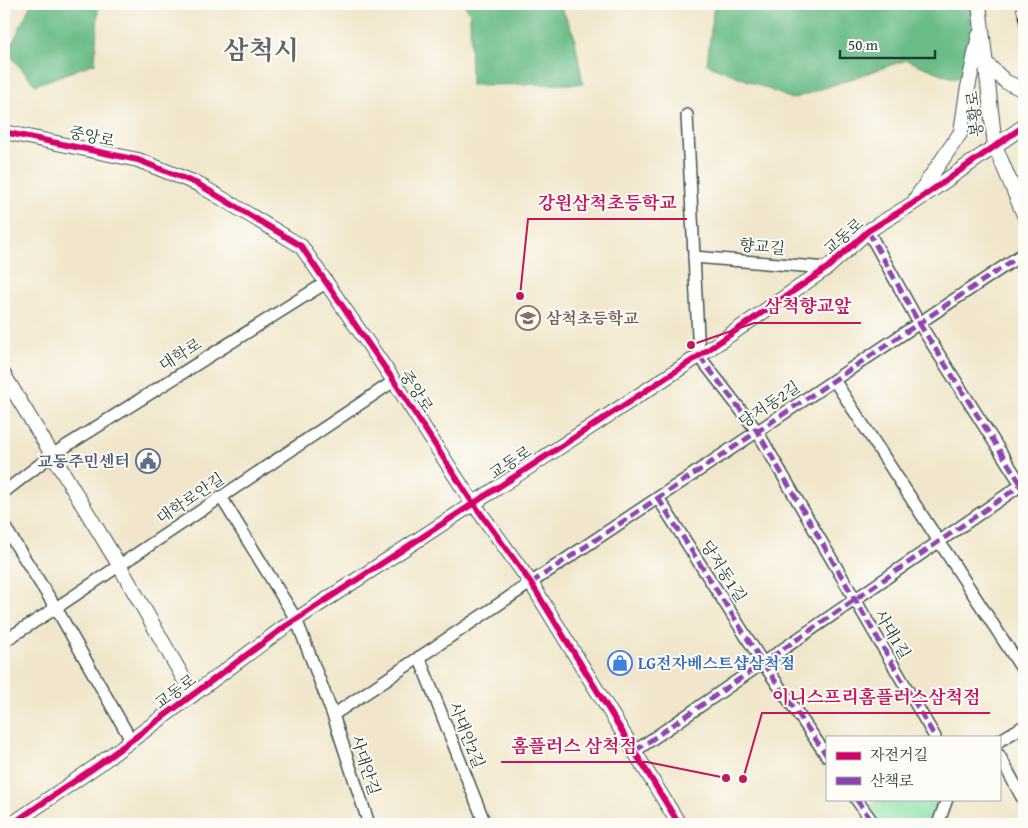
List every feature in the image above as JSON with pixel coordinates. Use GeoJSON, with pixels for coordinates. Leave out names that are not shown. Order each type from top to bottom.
{"type":"FeatureCollection","features":[{"type":"Feature","properties":{"kind":"street","name":"봉황로"},"geometry":{"type":"LineString","coordinates":[[979,4],[995,146],[1024,215]]}},
{"type":"Feature","properties":{"kind":"street"},"geometry":{"type":"LineString","coordinates":[[912,204],[961,132],[981,25]]}},
{"type":"Feature","properties":{"kind":"street"},"geometry":{"type":"LineString","coordinates":[[986,63],[1006,82],[1024,90]]}},
{"type":"Feature","properties":{"kind":"street"},"geometry":{"type":"LineString","coordinates":[[687,114],[700,356],[757,432],[854,600]]}},
{"type":"Feature","properties":{"kind":"street","name":"교동로"},"geometry":{"type":"LineString","coordinates":[[12,824],[131,740],[296,619],[700,356],[827,268],[868,231],[912,204],[1024,126]]}},
{"type":"Feature","properties":{"kind":"street","name":"중앙로"},"geometry":{"type":"LineString","coordinates":[[4,132],[138,160],[198,184],[301,246],[394,381],[473,503],[531,582],[679,824]]}},
{"type":"Feature","properties":{"kind":"street","name":"교동로"},"geometry":{"type":"LineString","coordinates":[[868,231],[920,322]]}},
{"type":"Feature","properties":{"kind":"street","name":"당저동2길"},"geometry":{"type":"LineString","coordinates":[[531,582],[1024,253]]}},
{"type":"Feature","properties":{"kind":"street","name":"향교길"},"geometry":{"type":"LineString","coordinates":[[694,257],[827,268]]}},
{"type":"Feature","properties":{"kind":"street","name":"대학로"},"geometry":{"type":"LineString","coordinates":[[4,492],[52,455],[326,282]]}},
{"type":"Feature","properties":{"kind":"street"},"geometry":{"type":"LineString","coordinates":[[635,751],[1023,486],[920,322]]}},
{"type":"Feature","properties":{"kind":"street"},"geometry":{"type":"LineString","coordinates":[[4,375],[119,565]]}},
{"type":"Feature","properties":{"kind":"street"},"geometry":{"type":"LineString","coordinates":[[834,380],[1024,672]]}},
{"type":"Feature","properties":{"kind":"street","name":"대학로안길"},"geometry":{"type":"LineString","coordinates":[[4,640],[56,608],[394,381]]}},
{"type":"Feature","properties":{"kind":"street"},"geometry":{"type":"LineString","coordinates":[[221,497],[296,619],[333,715],[531,582]]}},
{"type":"Feature","properties":{"kind":"street","name":"당저동1길"},"geometry":{"type":"LineString","coordinates":[[658,498],[763,663]]}},
{"type":"Feature","properties":{"kind":"street"},"geometry":{"type":"LineString","coordinates":[[4,526],[56,608],[131,740]]}},
{"type":"Feature","properties":{"kind":"street","name":"교동로"},"geometry":{"type":"LineString","coordinates":[[119,565],[193,695]]}},
{"type":"Feature","properties":{"kind":"street","name":"사대1길"},"geometry":{"type":"LineString","coordinates":[[854,600],[934,736]]}},
{"type":"Feature","properties":{"kind":"street","name":"사대안2길"},"geometry":{"type":"LineString","coordinates":[[419,657],[485,824]]}},
{"type":"Feature","properties":{"kind":"street"},"geometry":{"type":"LineString","coordinates":[[763,663],[826,755]]}},
{"type":"Feature","properties":{"kind":"street","name":"사대안길"},"geometry":{"type":"LineString","coordinates":[[333,715],[369,824]]}},
{"type":"Feature","properties":{"kind":"street"},"geometry":{"type":"LineString","coordinates":[[1000,740],[1024,726]]}},
{"type":"Feature","properties":{"kind":"street"},"geometry":{"type":"LineString","coordinates":[[1000,757],[1024,801]]}},
{"type":"Feature","properties":{"kind":"street"},"geometry":{"type":"LineString","coordinates":[[857,800],[874,824]]}},
{"type":"Feature","properties":{"kind":"street"},"geometry":{"type":"LineString","coordinates":[[938,824],[947,800]]}},
{"type":"Feature","properties":{"kind":"green space"},"geometry":{"type":"Polygon","coordinates":[[[31,4],[102,4],[98,9],[95,63],[35,85],[8,53],[31,4]]]}},
{"type":"Feature","properties":{"kind":"green space"},"geometry":{"type":"Polygon","coordinates":[[[464,4],[560,4],[574,35],[583,84],[471,85],[470,13],[464,4]]]}},
{"type":"Feature","properties":{"kind":"green space"},"geometry":{"type":"Polygon","coordinates":[[[714,4],[974,4],[975,64],[955,79],[906,60],[792,99],[707,64],[714,4]]]}},
{"type":"Feature","properties":{"kind":"green space"},"geometry":{"type":"Polygon","coordinates":[[[879,800],[952,800],[940,824],[877,824],[867,808],[879,800]]]}},
{"type":"Feature","properties":{"kind":"railway"},"geometry":{"type":"LineString","coordinates":[[1018,4],[1024,35]]}},
{"type":"Feature","properties":{"kind":"marked path"},"geometry":{"type":"LineString","coordinates":[[868,231],[919,323],[1024,489]]}},
{"type":"Feature","properties":{"kind":"marked path"},"geometry":{"type":"LineString","coordinates":[[531,583],[1024,253]]}},
{"type":"Feature","properties":{"kind":"marked path"},"geometry":{"type":"LineString","coordinates":[[699,356],[757,431],[934,736]]}},
{"type":"Feature","properties":{"kind":"marked path"},"geometry":{"type":"LineString","coordinates":[[635,751],[1024,483]]}},
{"type":"Feature","properties":{"kind":"marked path"},"geometry":{"type":"LineString","coordinates":[[658,498],[763,663],[826,755]]}},
{"type":"Feature","properties":{"kind":"marked path"},"geometry":{"type":"LineString","coordinates":[[857,800],[874,824]]}},
{"type":"Feature","properties":{"kind":"cycle path"},"geometry":{"type":"LineString","coordinates":[[12,824],[98,765],[283,628],[699,356],[827,268],[868,231],[912,204],[1024,126]]}},
{"type":"Feature","properties":{"kind":"cycle path"},"geometry":{"type":"LineString","coordinates":[[4,132],[138,160],[198,184],[301,246],[394,381],[468,496],[531,583],[679,824]]}},
{"type":"Feature","properties":{"kind":"place","name":"강원삼척초등학교"},"geometry":{"type":"Point","coordinates":[520,296]}},
{"type":"Feature","properties":{"kind":"place","name":"삼척초등학교"},"geometry":{"type":"Point","coordinates":[528,318]}},
{"type":"Feature","properties":{"kind":"place","name":"삼척향교앞"},"geometry":{"type":"Point","coordinates":[691,345]}},
{"type":"Feature","properties":{"kind":"place","name":"교동주민센터"},"geometry":{"type":"Point","coordinates":[148,461]}},
{"type":"Feature","properties":{"kind":"place","name":"LG전자베스트샵삼척점"},"geometry":{"type":"Point","coordinates":[620,663]}},
{"type":"Feature","properties":{"kind":"place","name":"홈플러스 삼척점"},"geometry":{"type":"Point","coordinates":[726,778]}},
{"type":"Feature","properties":{"kind":"place","name":"이니스프리홈플러스삼척점"},"geometry":{"type":"Point","coordinates":[743,779]}},
{"type":"Feature","properties":{"kind":"district","name":"삼척시"},"geometry":{"type":"Point","coordinates":[261,50]}}]}
